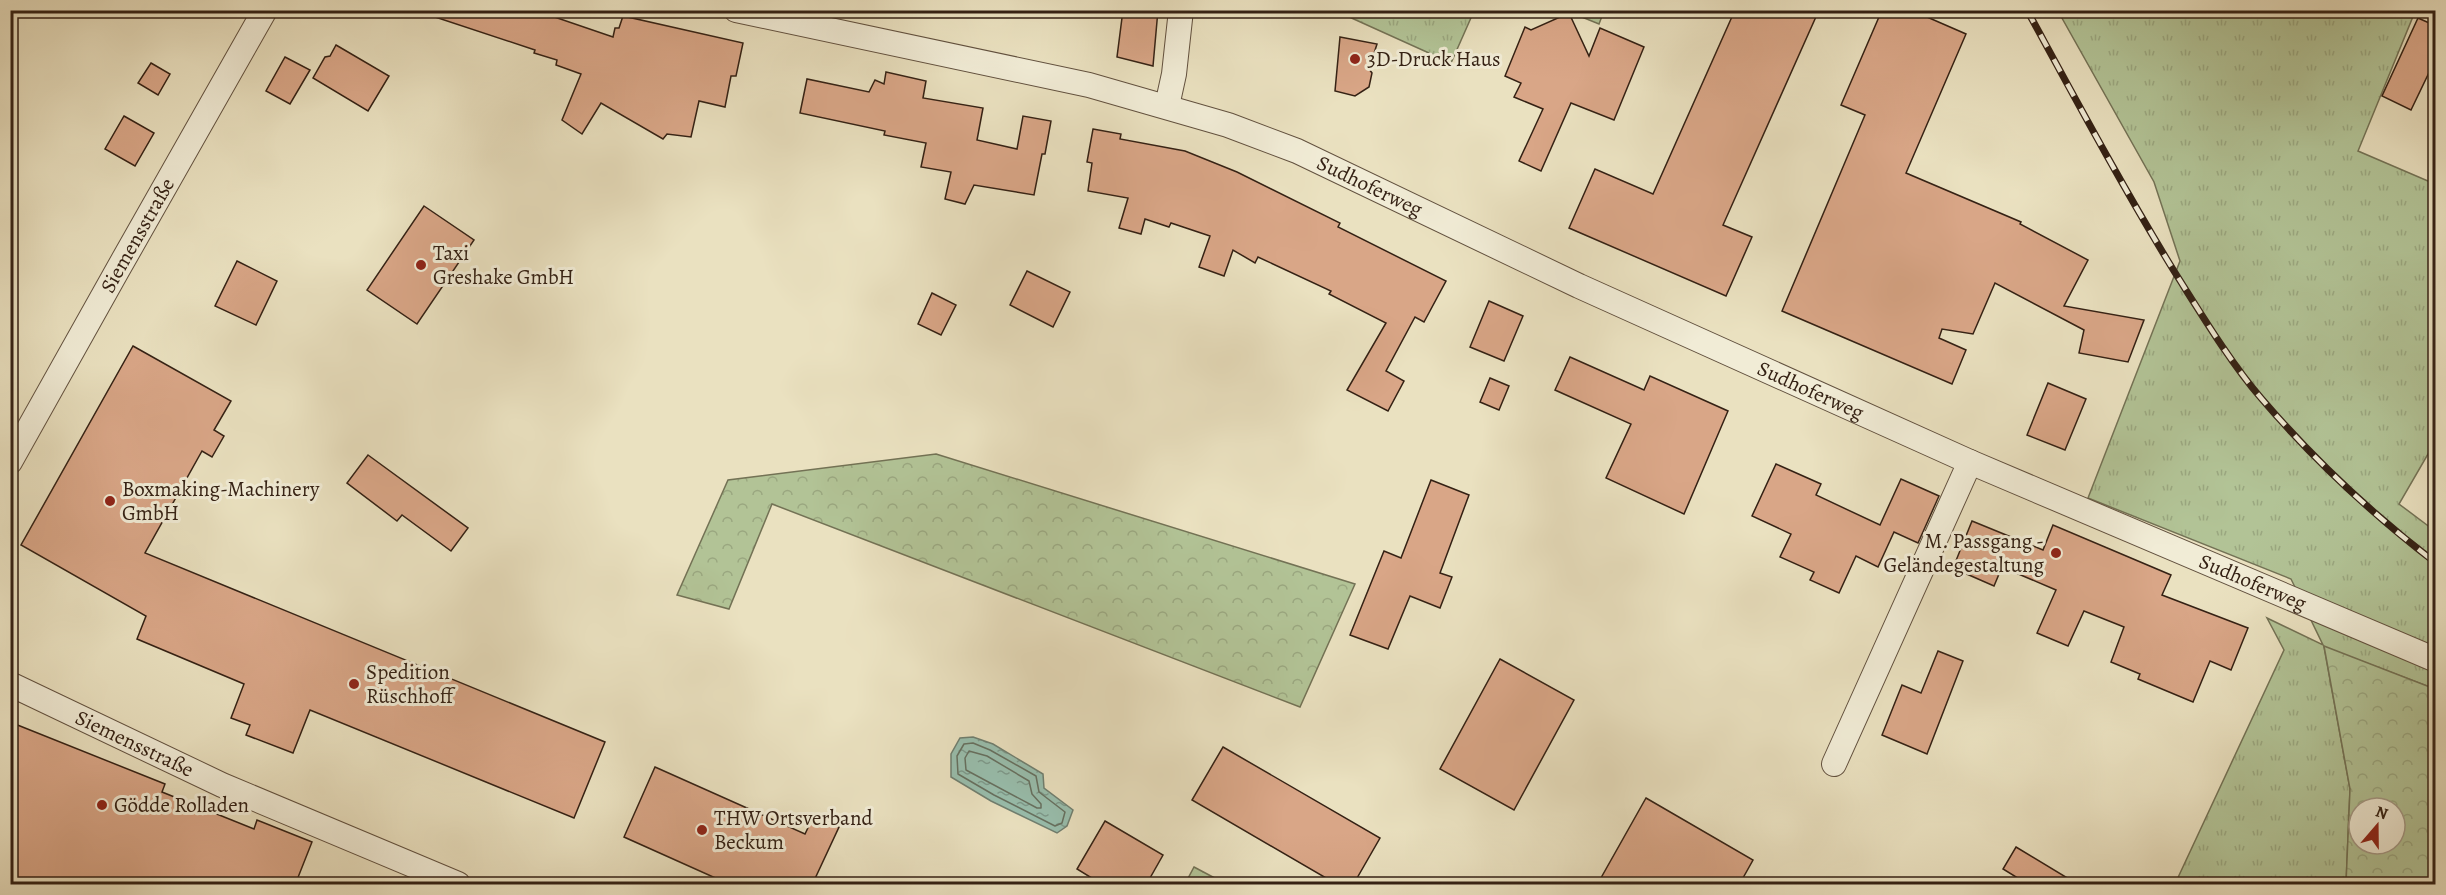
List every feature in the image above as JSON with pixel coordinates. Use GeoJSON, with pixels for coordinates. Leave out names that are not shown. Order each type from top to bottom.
{"type":"FeatureCollection","features":[{"type":"Feature","properties":{"kind":"street","name":"Siemensstraße"},"geometry":{"type":"LineString","coordinates":[[10,462],[265,10]]}},
{"type":"Feature","properties":{"kind":"street","name":"Sudhoferweg"},"geometry":{"type":"LineString","coordinates":[[736,10],[1089,85],[1228,125],[1298,151],[1579,286],[1970,462],[2436,660]]}},
{"type":"Feature","properties":{"kind":"street"},"geometry":{"type":"LineString","coordinates":[[1167,106],[1174,74],[1181,10]]}},
{"type":"Feature","properties":{"kind":"street"},"geometry":{"type":"LineString","coordinates":[[1834,764],[1970,462]]}},
{"type":"Feature","properties":{"kind":"street","name":"Siemensstraße"},"geometry":{"type":"LineString","coordinates":[[10,684],[222,785],[458,885]]}},
{"type":"Feature","properties":{"kind":"green space"},"geometry":{"type":"Polygon","coordinates":[[[2406,10],[2414,14],[2358,151],[2435,184],[2435,442],[2399,504],[2435,531],[2435,689],[2324,647],[2350,789],[2350,796],[2347,796],[2346,884],[2175,884],[2284,650],[2267,618],[2323,645],[2291,579],[2088,498],[2180,261],[2154,182],[2058,11],[2406,10]]]}},
{"type":"Feature","properties":{"kind":"green space"},"geometry":{"type":"Polygon","coordinates":[[[1336,11],[1474,11],[1451,63],[1336,11]]]}},
{"type":"Feature","properties":{"kind":"green space"},"geometry":{"type":"Polygon","coordinates":[[[1567,11],[1604,11],[1599,24],[1567,11]]]}},
{"type":"Feature","properties":{"kind":"green space"},"geometry":{"type":"Polygon","coordinates":[[[936,454],[1355,584],[1300,707],[772,504],[729,609],[677,595],[728,480],[936,454]]]}},
{"type":"Feature","properties":{"kind":"green space"},"geometry":{"type":"Polygon","coordinates":[[[2324,646],[2435,689],[2435,884],[2346,884],[2347,856],[2407,856],[2407,796],[2350,796],[2324,646]]]}},
{"type":"Feature","properties":{"kind":"green space"},"geometry":{"type":"Polygon","coordinates":[[[1194,867],[1226,884],[1185,884],[1194,867]]]}},
{"type":"Feature","properties":{"kind":"water"},"geometry":{"type":"Polygon","coordinates":[[[973,737],[993,744],[1043,774],[1044,788],[1073,810],[1067,826],[1057,833],[991,801],[951,777],[951,754],[960,738],[973,737]]]}},
{"type":"Feature","properties":{"kind":"building"},"geometry":{"type":"Polygon","coordinates":[[[430,10],[534,10],[613,37],[615,28],[619,28],[623,16],[743,43],[736,76],[731,76],[725,107],[699,101],[691,137],[667,134],[663,139],[601,103],[582,134],[562,120],[581,74],[556,65],[557,60],[534,53],[535,50],[429,15],[430,10]]]}},
{"type":"Feature","properties":{"kind":"building"},"geometry":{"type":"Polygon","coordinates":[[[1123,10],[1158,10],[1153,66],[1117,57],[1123,10]]]}},
{"type":"Feature","properties":{"kind":"building"},"geometry":{"type":"Polygon","coordinates":[[[1735,10],[1819,10],[1723,225],[1752,237],[1726,296],[1569,228],[1595,169],[1653,194],[1735,10]]]}},
{"type":"Feature","properties":{"kind":"building"},"geometry":{"type":"Polygon","coordinates":[[[1882,10],[1911,10],[1966,34],[1906,173],[2021,222],[2020,224],[2088,260],[2064,306],[2144,320],[2128,362],[2079,353],[2084,330],[1995,283],[1973,334],[1942,329],[1939,338],[1966,350],[1952,384],[1782,311],[1865,115],[1841,105],[1882,10]]]}},
{"type":"Feature","properties":{"kind":"building"},"geometry":{"type":"Polygon","coordinates":[[[1569,13],[1589,56],[1600,28],[1644,47],[1614,120],[1571,103],[1541,171],[1519,161],[1543,109],[1514,97],[1521,83],[1505,76],[1525,27],[1531,30],[1569,13]]]}},
{"type":"Feature","properties":{"kind":"building"},"geometry":{"type":"Polygon","coordinates":[[[2418,18],[2436,26],[2436,58],[2411,110],[2382,96],[2418,18]]]}},
{"type":"Feature","properties":{"kind":"building","name":"3D-Druck Haus"},"geometry":{"type":"Polygon","coordinates":[[[1340,37],[1377,44],[1369,69],[1372,73],[1369,87],[1355,96],[1335,91],[1340,37]]]}},
{"type":"Feature","properties":{"kind":"building"},"geometry":{"type":"Polygon","coordinates":[[[336,45],[389,76],[368,111],[313,78],[325,57],[330,56],[336,45]]]}},
{"type":"Feature","properties":{"kind":"building"},"geometry":{"type":"Polygon","coordinates":[[[285,57],[310,70],[290,104],[266,91],[285,57]]]}},
{"type":"Feature","properties":{"kind":"building"},"geometry":{"type":"Polygon","coordinates":[[[151,63],[170,74],[158,95],[138,83],[151,63]]]}},
{"type":"Feature","properties":{"kind":"building"},"geometry":{"type":"Polygon","coordinates":[[[886,72],[926,81],[923,98],[983,108],[977,140],[1017,149],[1023,116],[1051,121],[1034,195],[974,185],[965,204],[945,199],[951,172],[921,167],[926,143],[884,135],[885,131],[800,113],[807,79],[869,92],[875,80],[884,84],[886,72]]]}},
{"type":"Feature","properties":{"kind":"building"},"geometry":{"type":"Polygon","coordinates":[[[124,116],[154,133],[135,166],[105,149],[124,116]]]}},
{"type":"Feature","properties":{"kind":"building"},"geometry":{"type":"Polygon","coordinates":[[[1093,129],[1121,134],[1120,139],[1185,151],[1237,172],[1340,223],[1338,227],[1446,281],[1424,322],[1415,317],[1386,371],[1404,381],[1388,411],[1347,390],[1386,323],[1329,294],[1331,291],[1258,257],[1255,263],[1233,250],[1224,276],[1199,267],[1210,236],[1171,223],[1169,227],[1145,219],[1141,234],[1119,228],[1128,198],[1088,191],[1092,163],[1087,162],[1093,129]]]}},
{"type":"Feature","properties":{"kind":"building","name":"Taxi Greshake GmbH"},"geometry":{"type":"Polygon","coordinates":[[[424,206],[474,240],[417,324],[367,290],[424,206]]]}},
{"type":"Feature","properties":{"kind":"building"},"geometry":{"type":"Polygon","coordinates":[[[237,261],[277,281],[256,325],[215,306],[237,261]]]}},
{"type":"Feature","properties":{"kind":"building"},"geometry":{"type":"Polygon","coordinates":[[[1027,271],[1070,292],[1053,327],[1010,305],[1027,271]]]}},
{"type":"Feature","properties":{"kind":"building"},"geometry":{"type":"Polygon","coordinates":[[[932,293],[956,305],[941,335],[918,324],[932,293]]]}},
{"type":"Feature","properties":{"kind":"building"},"geometry":{"type":"Polygon","coordinates":[[[1489,301],[1523,316],[1504,361],[1470,347],[1489,301]]]}},
{"type":"Feature","properties":{"kind":"building"},"geometry":{"type":"Polygon","coordinates":[[[133,346],[231,401],[214,430],[224,436],[212,457],[202,451],[145,553],[605,742],[574,818],[310,710],[293,753],[246,735],[250,725],[231,718],[244,684],[137,639],[146,616],[21,545],[133,346]]]}},
{"type":"Feature","properties":{"kind":"building"},"geometry":{"type":"Polygon","coordinates":[[[1570,357],[1644,390],[1650,376],[1728,411],[1684,514],[1606,478],[1631,424],[1555,390],[1570,357]]]}},
{"type":"Feature","properties":{"kind":"building"},"geometry":{"type":"Polygon","coordinates":[[[1490,378],[1509,386],[1499,410],[1480,402],[1490,378]]]}},
{"type":"Feature","properties":{"kind":"building"},"geometry":{"type":"Polygon","coordinates":[[[2048,383],[2086,399],[2065,450],[2027,435],[2048,383]]]}},
{"type":"Feature","properties":{"kind":"building"},"geometry":{"type":"Polygon","coordinates":[[[368,455],[468,528],[451,551],[402,515],[397,521],[347,483],[368,455]]]}},
{"type":"Feature","properties":{"kind":"building"},"geometry":{"type":"Polygon","coordinates":[[[1776,464],[1821,484],[1816,495],[1880,525],[1901,479],[1939,496],[1918,543],[1894,532],[1878,567],[1856,556],[1839,593],[1810,580],[1814,572],[1780,557],[1791,534],[1752,516],[1776,464]]]}},
{"type":"Feature","properties":{"kind":"building"},"geometry":{"type":"Polygon","coordinates":[[[1431,480],[1469,495],[1440,573],[1452,577],[1440,608],[1410,596],[1388,649],[1350,635],[1384,551],[1401,558],[1431,480]]]}},
{"type":"Feature","properties":{"kind":"building"},"geometry":{"type":"Polygon","coordinates":[[[1972,521],[2043,550],[2053,525],[2171,575],[2162,595],[2248,628],[2231,670],[2210,661],[2193,702],[2138,679],[2140,674],[2111,662],[2124,627],[2084,611],[2068,646],[2037,633],[2056,590],[2002,567],[1994,586],[1953,568],[1972,521]]]}},
{"type":"Feature","properties":{"kind":"building"},"geometry":{"type":"Polygon","coordinates":[[[1938,651],[1963,661],[1927,754],[1882,735],[1902,685],[1921,693],[1938,651]]]}},
{"type":"Feature","properties":{"kind":"building"},"geometry":{"type":"Polygon","coordinates":[[[1500,659],[1574,700],[1514,810],[1440,769],[1500,659]]]}},
{"type":"Feature","properties":{"kind":"building","name":"Gödde Rolladen"},"geometry":{"type":"Polygon","coordinates":[[[10,722],[165,784],[162,792],[254,829],[257,820],[312,842],[295,885],[10,885],[10,722]]]}},
{"type":"Feature","properties":{"kind":"building"},"geometry":{"type":"Polygon","coordinates":[[[1223,747],[1380,838],[1353,885],[1338,885],[1192,800],[1223,747]]]}},
{"type":"Feature","properties":{"kind":"building","name":"THW Ortsverband Beckum"},"geometry":{"type":"Polygon","coordinates":[[[655,767],[805,834],[814,815],[839,827],[812,885],[731,885],[624,837],[655,767]]]}},
{"type":"Feature","properties":{"kind":"building"},"geometry":{"type":"Polygon","coordinates":[[[1646,798],[1753,860],[1739,885],[1597,885],[1646,798]]]}},
{"type":"Feature","properties":{"kind":"building"},"geometry":{"type":"Polygon","coordinates":[[[1105,821],[1163,855],[1146,885],[1103,885],[1077,869],[1105,821]]]}},
{"type":"Feature","properties":{"kind":"building"},"geometry":{"type":"Polygon","coordinates":[[[2016,847],[2079,885],[2029,885],[2003,869],[2016,847]]]}},
{"type":"Feature","properties":{"kind":"railway"},"geometry":{"type":"LineString","coordinates":[[2027,10],[2155,239],[2238,369],[2281,421],[2323,465],[2366,506],[2436,563]]}},
{"type":"Feature","properties":{"kind":"place","name":"3D-Druck Haus"},"geometry":{"type":"Point","coordinates":[1355,59]}},
{"type":"Feature","properties":{"kind":"place","name":"Taxi Greshake GmbH"},"geometry":{"type":"Point","coordinates":[421,265]}},
{"type":"Feature","properties":{"kind":"place","name":"Boxmaking-Machinery GmbH"},"geometry":{"type":"Point","coordinates":[110,501]}},
{"type":"Feature","properties":{"kind":"place","name":"M. Passgang - Geländegestaltung"},"geometry":{"type":"Point","coordinates":[2056,553]}},
{"type":"Feature","properties":{"kind":"place","name":"Spedition Rüschhoff"},"geometry":{"type":"Point","coordinates":[354,684]}},
{"type":"Feature","properties":{"kind":"place","name":"Gödde Rolladen"},"geometry":{"type":"Point","coordinates":[102,805]}},
{"type":"Feature","properties":{"kind":"place","name":"THW Ortsverband Beckum"},"geometry":{"type":"Point","coordinates":[702,830]}}]}
